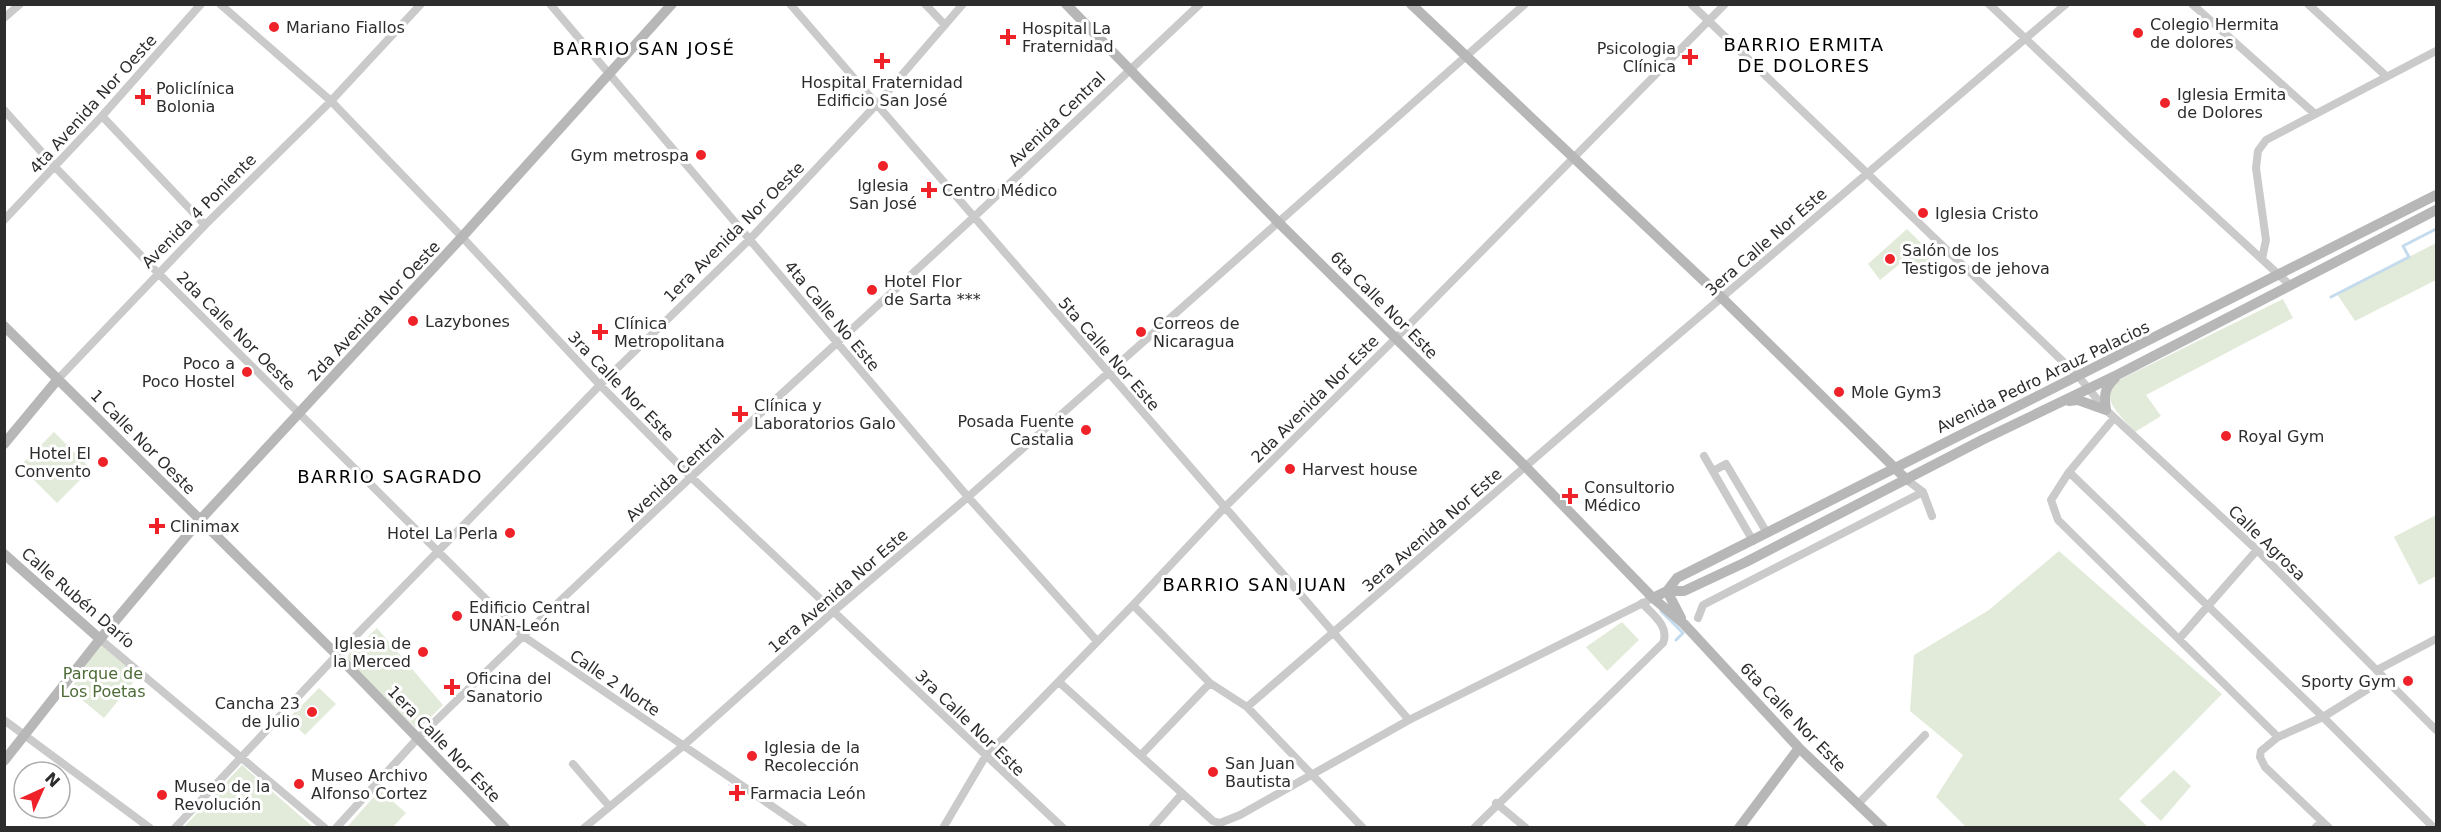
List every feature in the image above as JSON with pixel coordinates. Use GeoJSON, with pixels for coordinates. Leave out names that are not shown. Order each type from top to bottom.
{"type":"FeatureCollection","features":[{"type":"Feature","properties":{"kind":"street"},"geometry":{"type":"LineString","coordinates":[[4,18],[20,4]]}},
{"type":"Feature","properties":{"kind":"street","name":"4ta Avenida Nor Oeste"},"geometry":{"type":"LineString","coordinates":[[4,220],[56,167],[201,4]]}},
{"type":"Feature","properties":{"kind":"street","name":"3ra Calle Nor Este"},"geometry":{"type":"LineString","coordinates":[[220,4],[331,101],[600,385],[691,477],[1063,828]]}},
{"type":"Feature","properties":{"kind":"street","name":"Avenida 4 Poniente"},"geometry":{"type":"LineString","coordinates":[[4,444],[58,380],[158,273],[331,101],[421,4]]}},
{"type":"Feature","properties":{"kind":"street","name":"4ta Calle No Este"},"geometry":{"type":"LineString","coordinates":[[550,4],[968,497],[1097,641]]}},
{"type":"Feature","properties":{"kind":"street","name":"2da Avenida Nor Oeste"},"geometry":{"type":"LineString","coordinates":[[4,761],[100,639],[201,520],[301,414],[672,4]]}},
{"type":"Feature","properties":{"kind":"street","name":"5ta Calle Nor Este"},"geometry":{"type":"LineString","coordinates":[[790,4],[1409,720]]}},
{"type":"Feature","properties":{"kind":"street"},"geometry":{"type":"LineString","coordinates":[[925,4],[945,25]]}},
{"type":"Feature","properties":{"kind":"street","name":"1era Avenida Nor Oeste"},"geometry":{"type":"LineString","coordinates":[[175,828],[337,655],[600,385],[750,239],[876,105],[963,4]]}},
{"type":"Feature","properties":{"kind":"street","name":"6ta Calle Nor Este"},"geometry":{"type":"LineString","coordinates":[[1066,4],[1278,222],[1525,466],[1653,598],[1684,624],[1799,748],[1882,828]]}},
{"type":"Feature","properties":{"kind":"street","name":"Avenida Central"},"geometry":{"type":"LineString","coordinates":[[336,828],[418,738],[523,636],[1200,4]]}},
{"type":"Feature","properties":{"kind":"street"},"geometry":{"type":"LineString","coordinates":[[1411,4],[1722,298],[1907,480],[1923,492],[1932,516]]}},
{"type":"Feature","properties":{"kind":"street"},"geometry":{"type":"LineString","coordinates":[[1107,373],[1525,4]]}},
{"type":"Feature","properties":{"kind":"street","name":"Calle Agrosa"},"geometry":{"type":"LineString","coordinates":[[1691,4],[2079,377],[2110,414],[2257,550],[2436,730]]}},
{"type":"Feature","properties":{"kind":"street","name":"2da Avenida Nor Este"},"geometry":{"type":"LineString","coordinates":[[943,828],[986,757],[1224,508],[1725,4]]}},
{"type":"Feature","properties":{"kind":"street"},"geometry":{"type":"LineString","coordinates":[[1989,4],[2291,286]]}},
{"type":"Feature","properties":{"kind":"street"},"geometry":{"type":"LineString","coordinates":[[2026,39],[2066,4]]}},
{"type":"Feature","properties":{"kind":"street"},"geometry":{"type":"LineString","coordinates":[[2192,4],[2315,114]]}},
{"type":"Feature","properties":{"kind":"street"},"geometry":{"type":"LineString","coordinates":[[2308,4],[2386,76]]}},
{"type":"Feature","properties":{"kind":"street","name":"3era Calle Nor Este"},"geometry":{"type":"LineString","coordinates":[[1525,466],[2026,39]]}},
{"type":"Feature","properties":{"kind":"street"},"geometry":{"type":"LineString","coordinates":[[2262,259],[2266,240],[2256,168],[2258,151],[2266,140],[2436,51]]}},
{"type":"Feature","properties":{"kind":"street","name":"2da Calle Nor Oeste"},"geometry":{"type":"LineString","coordinates":[[4,110],[158,273],[301,414]]}},
{"type":"Feature","properties":{"kind":"street"},"geometry":{"type":"LineString","coordinates":[[102,116],[205,225]]}},
{"type":"Feature","properties":{"kind":"street","name":"Avenida Pedro Arauz Palacios"},"geometry":{"type":"LineString","coordinates":[[1653,598],[1667,591],[1677,578],[2436,195]]}},
{"type":"Feature","properties":{"kind":"street","name":"Avenida Pedro Arauz Palacios"},"geometry":{"type":"LineString","coordinates":[[1667,591],[1684,591],[1746,562],[1983,440],[2088,390],[2436,210]]}},
{"type":"Feature","properties":{"kind":"street"},"geometry":{"type":"LineString","coordinates":[[2376,226],[2382,238]]}},
{"type":"Feature","properties":{"kind":"street","name":"1 Calle Nor Oeste"},"geometry":{"type":"LineString","coordinates":[[4,326],[337,655]]}},
{"type":"Feature","properties":{"kind":"street","name":"1era Avenida Nor Este"},"geometry":{"type":"LineString","coordinates":[[584,828],[683,746],[1107,373]]}},
{"type":"Feature","properties":{"kind":"street"},"geometry":{"type":"LineString","coordinates":[[2110,414],[2104,393],[2119,374]]}},
{"type":"Feature","properties":{"kind":"street"},"geometry":{"type":"LineString","coordinates":[[2066,401],[2078,400],[2110,414]]}},
{"type":"Feature","properties":{"kind":"street","name":"Calle 2 Norte"},"geometry":{"type":"LineString","coordinates":[[301,414],[523,636],[804,828]]}},
{"type":"Feature","properties":{"kind":"street"},"geometry":{"type":"LineString","coordinates":[[2110,414],[2051,500],[2058,520],[2278,737]]}},
{"type":"Feature","properties":{"kind":"street"},"geometry":{"type":"LineString","coordinates":[[1977,426],[1983,440]]}},
{"type":"Feature","properties":{"kind":"street"},"geometry":{"type":"LineString","coordinates":[[1704,456],[1753,541]]}},
{"type":"Feature","properties":{"kind":"street"},"geometry":{"type":"LineString","coordinates":[[1713,471],[1726,464],[1767,533]]}},
{"type":"Feature","properties":{"kind":"street","name":"3era Avenida Nor Este"},"geometry":{"type":"LineString","coordinates":[[1247,707],[1525,466]]}},
{"type":"Feature","properties":{"kind":"street"},"geometry":{"type":"LineString","coordinates":[[2069,472],[2323,717],[2434,828]]}},
{"type":"Feature","properties":{"kind":"street"},"geometry":{"type":"LineString","coordinates":[[1698,618],[1703,605],[1923,492]]}},
{"type":"Feature","properties":{"kind":"street"},"geometry":{"type":"LineString","coordinates":[[1809,512],[1816,527]]}},
{"type":"Feature","properties":{"kind":"street"},"geometry":{"type":"LineString","coordinates":[[1740,548],[1746,562]]}},
{"type":"Feature","properties":{"kind":"street"},"geometry":{"type":"LineString","coordinates":[[2179,639],[2257,550]]}},
{"type":"Feature","properties":{"kind":"street","name":"Calle Rubén Darío"},"geometry":{"type":"LineString","coordinates":[[4,554],[100,639],[325,828]]}},
{"type":"Feature","properties":{"kind":"street","name":"6ta Calle Nor Este"},"geometry":{"type":"LineString","coordinates":[[1667,591],[1684,624]]}},
{"type":"Feature","properties":{"kind":"street"},"geometry":{"type":"LineString","coordinates":[[1059,682],[1142,754],[1182,794],[1213,821],[1220,823],[1240,815],[1409,720],[1653,598]]}},
{"type":"Feature","properties":{"kind":"street"},"geometry":{"type":"LineString","coordinates":[[1474,828],[1496,803],[1663,643],[1666,634],[1662,625],[1642,603]]}},
{"type":"Feature","properties":{"kind":"street"},"geometry":{"type":"LineString","coordinates":[[1133,605],[1210,683],[1247,707],[1363,828]]}},
{"type":"Feature","properties":{"kind":"street"},"geometry":{"type":"LineString","coordinates":[[2377,670],[2436,639]]}},
{"type":"Feature","properties":{"kind":"street","name":"1era Calle Nor Este"},"geometry":{"type":"LineString","coordinates":[[337,655],[505,828]]}},
{"type":"Feature","properties":{"kind":"street"},"geometry":{"type":"LineString","coordinates":[[2329,828],[2265,767],[2260,757],[2264,747],[2278,737],[2323,717],[2384,679]]}},
{"type":"Feature","properties":{"kind":"street"},"geometry":{"type":"LineString","coordinates":[[1142,754],[1210,683]]}},
{"type":"Feature","properties":{"kind":"street"},"geometry":{"type":"LineString","coordinates":[[4,720],[150,828]]}},
{"type":"Feature","properties":{"kind":"street"},"geometry":{"type":"LineString","coordinates":[[1858,804],[1925,735]]}},
{"type":"Feature","properties":{"kind":"street"},"geometry":{"type":"LineString","coordinates":[[1739,828],[1799,748]]}},
{"type":"Feature","properties":{"kind":"street"},"geometry":{"type":"LineString","coordinates":[[573,764],[609,806]]}},
{"type":"Feature","properties":{"kind":"street"},"geometry":{"type":"LineString","coordinates":[[1152,828],[1182,794]]}},
{"type":"Feature","properties":{"kind":"street"},"geometry":{"type":"LineString","coordinates":[[1496,803],[1526,828]]}},
{"type":"Feature","properties":{"kind":"street"},"geometry":{"type":"LineString","coordinates":[[2315,828],[2322,821]]}},
{"type":"Feature","properties":{"kind":"green space"},"geometry":{"type":"Polygon","coordinates":[[[1907,229],[1934,256],[1914,271],[1906,259],[1880,280],[1868,264],[1907,229]]]}},
{"type":"Feature","properties":{"kind":"green space"},"geometry":{"type":"Polygon","coordinates":[[[2436,243],[2436,280],[2355,321],[2337,294],[2436,243]]]}},
{"type":"Feature","properties":{"kind":"green space"},"geometry":{"type":"Polygon","coordinates":[[[2283,299],[2293,318],[2146,395],[2161,416],[2135,432],[2113,407],[2110,394],[2119,380],[2283,299]]]}},
{"type":"Feature","properties":{"kind":"green space"},"geometry":{"type":"Polygon","coordinates":[[[54,432],[91,469],[57,503],[20,466],[54,432]]]}},
{"type":"Feature","properties":{"kind":"green space"},"geometry":{"type":"Polygon","coordinates":[[[2436,515],[2436,576],[2419,585],[2394,537],[2436,515]]]}},
{"type":"Feature","properties":{"kind":"green space"},"geometry":{"type":"Polygon","coordinates":[[[2059,551],[2222,694],[2119,799],[2148,827],[1966,827],[1936,797],[1963,755],[1910,711],[1914,655],[1989,610],[2059,551]]]}},
{"type":"Feature","properties":{"kind":"green space"},"geometry":{"type":"Polygon","coordinates":[[[1622,622],[1639,640],[1607,671],[1586,647],[1622,622]]]}},
{"type":"Feature","properties":{"kind":"green space"},"geometry":{"type":"Polygon","coordinates":[[[377,628],[443,705],[420,728],[415,727],[347,661],[348,655],[377,628]]]}},
{"type":"Feature","properties":{"kind":"green space","name":"Parque de Los Poetas"},"geometry":{"type":"Polygon","coordinates":[[[99,644],[106,644],[139,675],[104,718],[70,690],[99,644]]]}},
{"type":"Feature","properties":{"kind":"green space","name":"Cancha 23 de Julio"},"geometry":{"type":"Polygon","coordinates":[[[319,688],[336,704],[305,735],[288,719],[319,688]]]}},
{"type":"Feature","properties":{"kind":"green space"},"geometry":{"type":"Polygon","coordinates":[[[242,765],[313,827],[184,827],[242,765]]]}},
{"type":"Feature","properties":{"kind":"green space"},"geometry":{"type":"Polygon","coordinates":[[[2174,770],[2191,786],[2161,821],[2140,801],[2174,770]]]}},
{"type":"Feature","properties":{"kind":"green space"},"geometry":{"type":"Polygon","coordinates":[[[380,790],[406,813],[393,827],[347,827],[380,790]]]}},
{"type":"Feature","properties":{"kind":"waterway"},"geometry":{"type":"LineString","coordinates":[[2331,297],[2409,257],[2403,246],[2436,229]]}},
{"type":"Feature","properties":{"kind":"waterway"},"geometry":{"type":"LineString","coordinates":[[1661,611],[1683,633]]}},
{"type":"Feature","properties":{"kind":"waterway"},"geometry":{"type":"LineString","coordinates":[[1676,640],[1683,633]]}},
{"type":"Feature","properties":{"kind":"place","name":"Mariano Fiallos"},"geometry":{"type":"Point","coordinates":[274,27]}},
{"type":"Feature","properties":{"kind":"place","name":"Colegio Hermita de dolores"},"geometry":{"type":"Point","coordinates":[2138,33]}},
{"type":"Feature","properties":{"kind":"place","name":"Hospital La Fraternidad"},"geometry":{"type":"Point","coordinates":[1008,37]}},
{"type":"Feature","properties":{"kind":"place","name":"Psicologia Clínica"},"geometry":{"type":"Point","coordinates":[1690,57]}},
{"type":"Feature","properties":{"kind":"place","name":"Hospital Fraternidad Edificio San José"},"geometry":{"type":"Point","coordinates":[882,61]}},
{"type":"Feature","properties":{"kind":"place","name":"Policlínica Bolonia"},"geometry":{"type":"Point","coordinates":[143,97]}},
{"type":"Feature","properties":{"kind":"place","name":"Iglesia Ermita de Dolores"},"geometry":{"type":"Point","coordinates":[2165,103]}},
{"type":"Feature","properties":{"kind":"place","name":"Gym metrospa"},"geometry":{"type":"Point","coordinates":[701,155]}},
{"type":"Feature","properties":{"kind":"place","name":"Iglesia San José"},"geometry":{"type":"Point","coordinates":[883,166]}},
{"type":"Feature","properties":{"kind":"place","name":"Centro Médico"},"geometry":{"type":"Point","coordinates":[929,190]}},
{"type":"Feature","properties":{"kind":"place","name":"Iglesia Cristo"},"geometry":{"type":"Point","coordinates":[1923,213]}},
{"type":"Feature","properties":{"kind":"place","name":"Salón de los Testigos de jehova"},"geometry":{"type":"Point","coordinates":[1890,259]}},
{"type":"Feature","properties":{"kind":"place","name":"Hotel Flor de Sarta ***"},"geometry":{"type":"Point","coordinates":[872,290]}},
{"type":"Feature","properties":{"kind":"place","name":"Lazybones"},"geometry":{"type":"Point","coordinates":[413,321]}},
{"type":"Feature","properties":{"kind":"place","name":"Clínica Metropolitana"},"geometry":{"type":"Point","coordinates":[600,332]}},
{"type":"Feature","properties":{"kind":"place","name":"Correos de Nicaragua"},"geometry":{"type":"Point","coordinates":[1141,332]}},
{"type":"Feature","properties":{"kind":"place","name":"Poco a Poco Hostel"},"geometry":{"type":"Point","coordinates":[247,372]}},
{"type":"Feature","properties":{"kind":"place","name":"Mole Gym3"},"geometry":{"type":"Point","coordinates":[1839,392]}},
{"type":"Feature","properties":{"kind":"place","name":"Clínica y Laboratorios Galo"},"geometry":{"type":"Point","coordinates":[740,414]}},
{"type":"Feature","properties":{"kind":"place","name":"Posada Fuente Castalia"},"geometry":{"type":"Point","coordinates":[1086,430]}},
{"type":"Feature","properties":{"kind":"place","name":"Royal Gym"},"geometry":{"type":"Point","coordinates":[2226,436]}},
{"type":"Feature","properties":{"kind":"place","name":"Hotel El Convento"},"geometry":{"type":"Point","coordinates":[103,462]}},
{"type":"Feature","properties":{"kind":"place","name":"Harvest house"},"geometry":{"type":"Point","coordinates":[1290,469]}},
{"type":"Feature","properties":{"kind":"place","name":"Consultorio Médico"},"geometry":{"type":"Point","coordinates":[1570,496]}},
{"type":"Feature","properties":{"kind":"place","name":"Clinimax"},"geometry":{"type":"Point","coordinates":[157,526]}},
{"type":"Feature","properties":{"kind":"place","name":"Hotel La Perla"},"geometry":{"type":"Point","coordinates":[510,533]}},
{"type":"Feature","properties":{"kind":"place","name":"Edificio Central UNAN-León"},"geometry":{"type":"Point","coordinates":[457,616]}},
{"type":"Feature","properties":{"kind":"place","name":"Iglesia de la Merced"},"geometry":{"type":"Point","coordinates":[423,652]}},
{"type":"Feature","properties":{"kind":"place","name":"Sporty Gym"},"geometry":{"type":"Point","coordinates":[2408,681]}},
{"type":"Feature","properties":{"kind":"place","name":"Oficina del Sanatorio"},"geometry":{"type":"Point","coordinates":[452,687]}},
{"type":"Feature","properties":{"kind":"place","name":"Cancha 23 de Julio"},"geometry":{"type":"Point","coordinates":[312,712]}},
{"type":"Feature","properties":{"kind":"place","name":"Iglesia de la Recolección"},"geometry":{"type":"Point","coordinates":[752,756]}},
{"type":"Feature","properties":{"kind":"place","name":"San Juan Bautista"},"geometry":{"type":"Point","coordinates":[1213,772]}},
{"type":"Feature","properties":{"kind":"place","name":"Museo Archivo Alfonso Cortez"},"geometry":{"type":"Point","coordinates":[299,784]}},
{"type":"Feature","properties":{"kind":"place","name":"Farmacia León"},"geometry":{"type":"Point","coordinates":[737,793]}},
{"type":"Feature","properties":{"kind":"place","name":"Museo de la Revolución"},"geometry":{"type":"Point","coordinates":[162,795]}},
{"type":"Feature","properties":{"kind":"district","name":"BARRIO SAN JOSÉ"},"geometry":{"type":"Point","coordinates":[644,48]}},
{"type":"Feature","properties":{"kind":"district","name":"BARRIO ERMITA DE DOLORES"},"geometry":{"type":"Point","coordinates":[1804,54]}},
{"type":"Feature","properties":{"kind":"district","name":"BARRIO SAGRADO"},"geometry":{"type":"Point","coordinates":[390,476]}},
{"type":"Feature","properties":{"kind":"district","name":"BARRIO SAN JUAN"},"geometry":{"type":"Point","coordinates":[1255,584]}}]}
